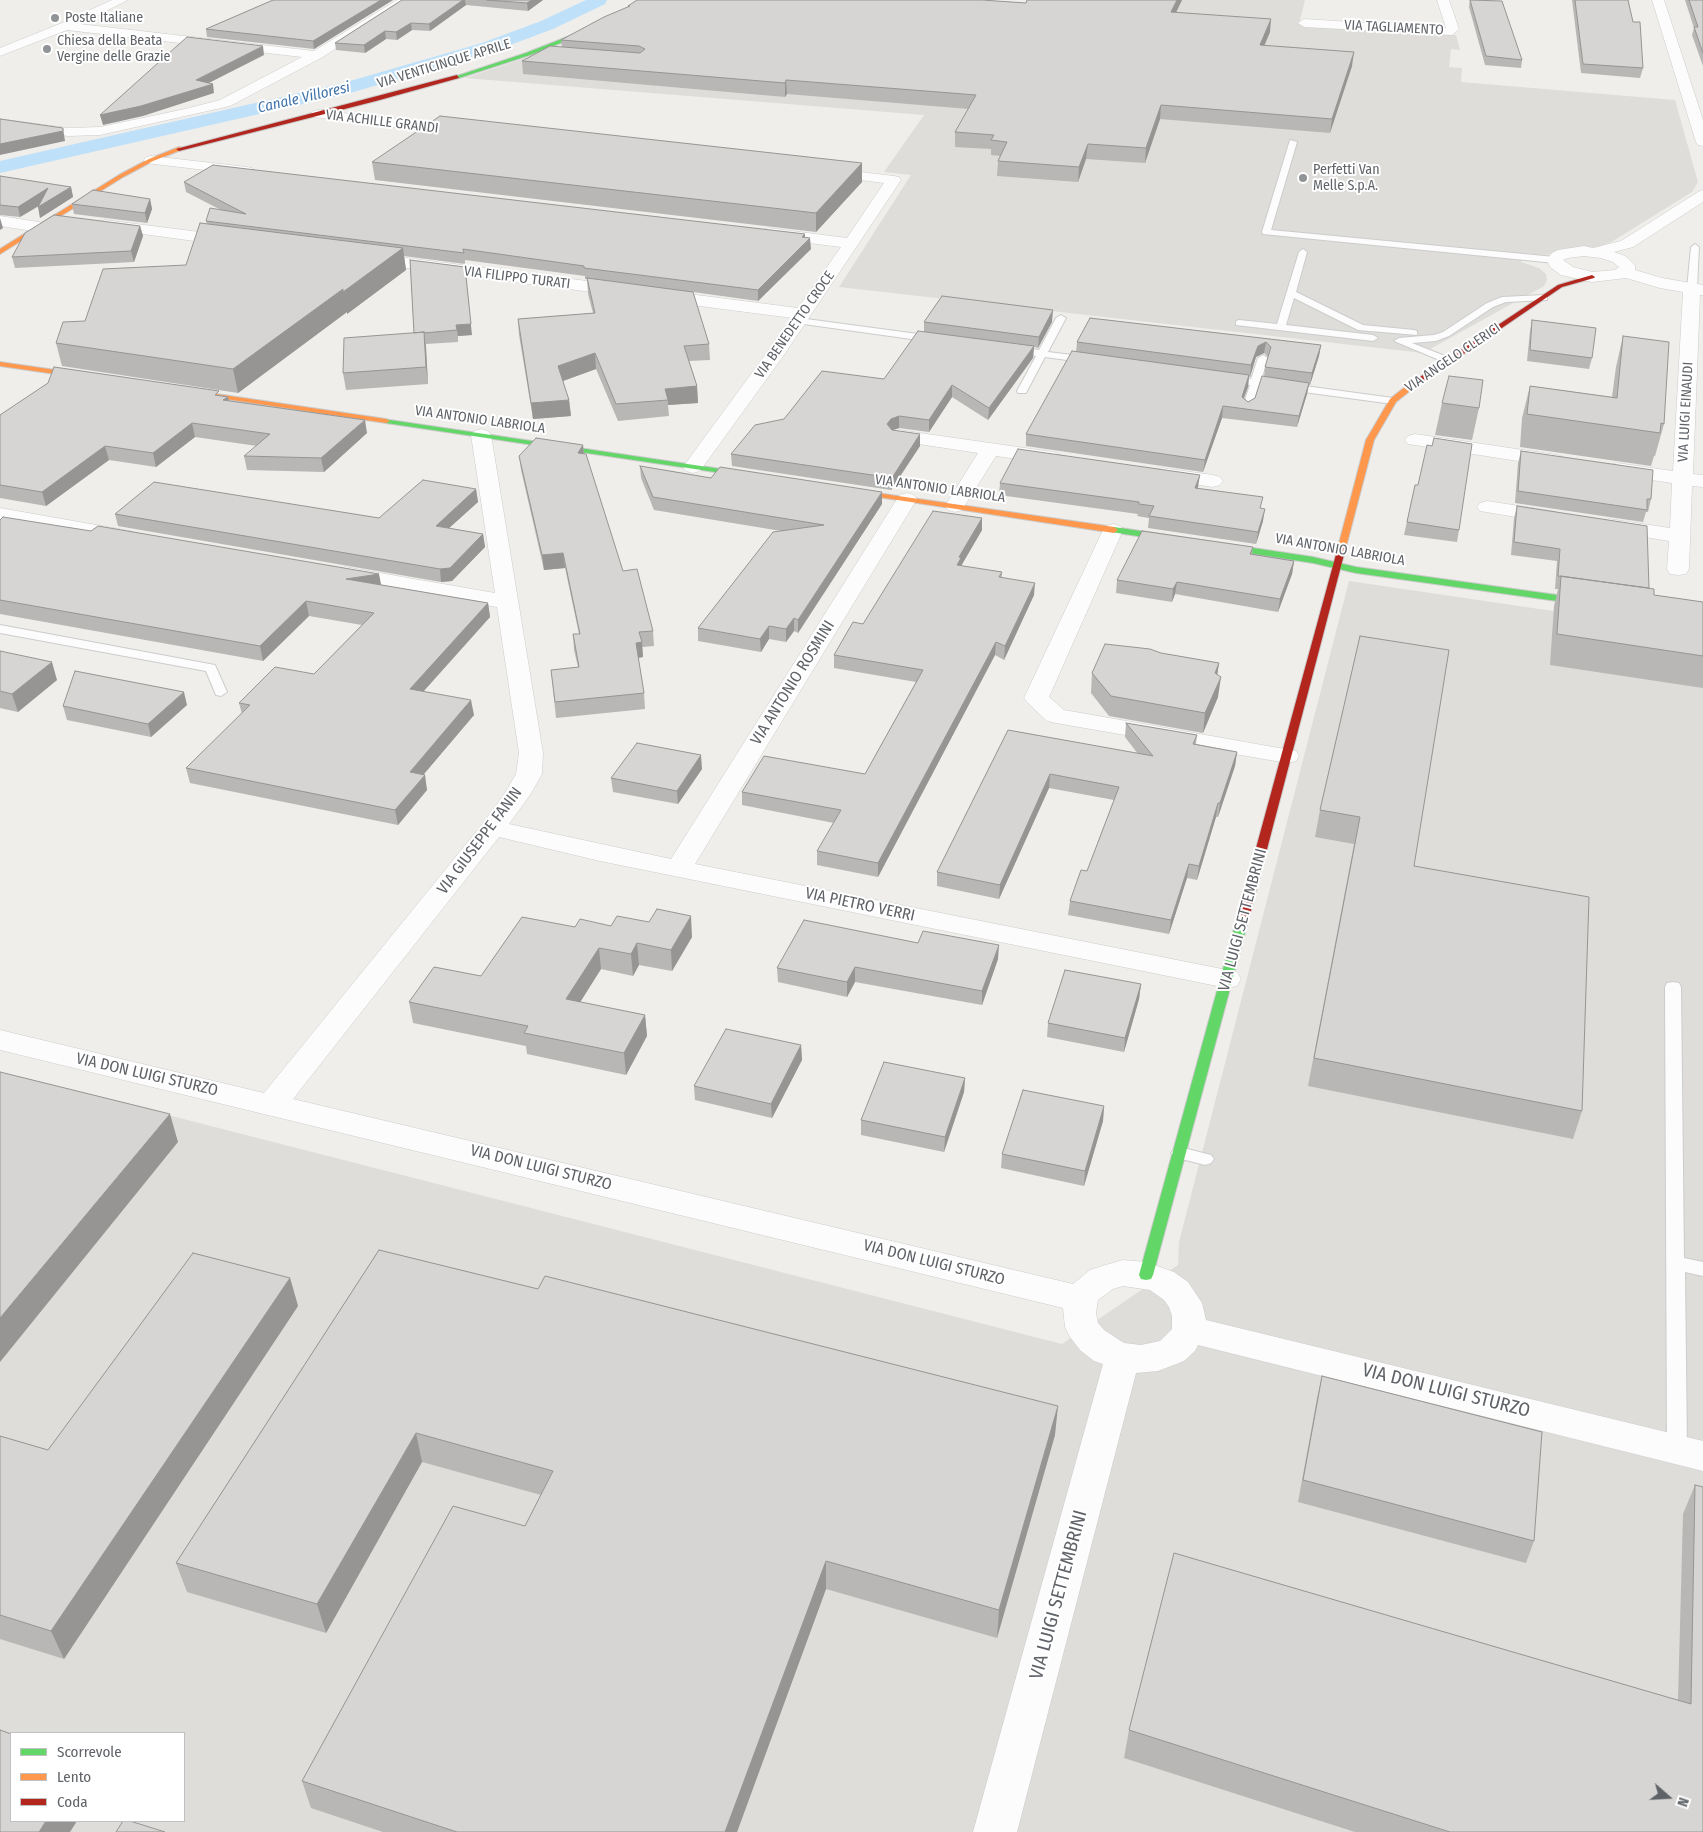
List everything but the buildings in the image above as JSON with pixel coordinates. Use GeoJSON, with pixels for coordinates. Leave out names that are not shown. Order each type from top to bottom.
{"type":"FeatureCollection","features":[{"type":"Feature","properties":{"kind":"street"},"geometry":{"type":"LineString","coordinates":[[0,123],[68,132],[100,131],[225,103],[316,55],[405,0]]}},
{"type":"Feature","properties":{"kind":"street","name":"VIA VENTICINQUE APRILE"},"geometry":{"type":"LineString","coordinates":[[0,252],[151,160],[194,144],[422,87],[528,54],[621,16],[648,0]]}},
{"type":"Feature","properties":{"kind":"street","name":"VIA TAGLIAMENTO"},"geometry":{"type":"LineString","coordinates":[[1304,22],[1448,32],[1453,29],[1444,0]]}},
{"type":"Feature","properties":{"kind":"street"},"geometry":{"type":"LineString","coordinates":[[1658,0],[1703,142]]}},
{"type":"Feature","properties":{"kind":"street"},"geometry":{"type":"LineString","coordinates":[[119,32],[104,27],[103,24],[127,2]]}},
{"type":"Feature","properties":{"kind":"street"},"geometry":{"type":"LineString","coordinates":[[0,52],[127,2]]}},
{"type":"Feature","properties":{"kind":"street"},"geometry":{"type":"LineString","coordinates":[[85,18],[108,20]]}},
{"type":"Feature","properties":{"kind":"street"},"geometry":{"type":"LineString","coordinates":[[66,26],[316,55]]}},
{"type":"Feature","properties":{"kind":"street","name":"VIA ACHILLE GRANDI"},"geometry":{"type":"LineString","coordinates":[[318,114],[476,132]]}},
{"type":"Feature","properties":{"kind":"street"},"geometry":{"type":"LineString","coordinates":[[151,160],[259,172]]}},
{"type":"Feature","properties":{"kind":"street","name":"VIA BENEDETTO CROCE"},"geometry":{"type":"LineString","coordinates":[[693,467],[801,318],[894,180],[814,171]]}},
{"type":"Feature","properties":{"kind":"street"},"geometry":{"type":"LineString","coordinates":[[1627,244],[1622,266],[1611,276],[1592,277],[1561,272],[1558,256],[1573,252],[1595,252],[1627,244],[1703,194]]}},
{"type":"Feature","properties":{"kind":"street"},"geometry":{"type":"LineString","coordinates":[[53,218],[242,242]]}},
{"type":"Feature","properties":{"kind":"street"},"geometry":{"type":"LineString","coordinates":[[0,221],[39,227]]}},
{"type":"Feature","properties":{"kind":"street"},"geometry":{"type":"LineString","coordinates":[[752,231],[851,243]]}},
{"type":"Feature","properties":{"kind":"street"},"geometry":{"type":"LineString","coordinates":[[1595,252],[1660,283],[1698,289]]}},
{"type":"Feature","properties":{"kind":"street","name":"VIA FILIPPO TURATI"},"geometry":{"type":"LineString","coordinates":[[350,256],[801,318]]}},
{"type":"Feature","properties":{"kind":"street","name":"VIA ANGELO CLERICI"},"geometry":{"type":"LineString","coordinates":[[1337,565],[1370,440],[1393,401],[1411,385],[1447,360],[1544,298],[1561,272]]}},
{"type":"Feature","properties":{"kind":"street","name":"VIA LUIGI EINAUDI"},"geometry":{"type":"LineString","coordinates":[[1678,569],[1698,289]]}},
{"type":"Feature","properties":{"kind":"street"},"geometry":{"type":"LineString","coordinates":[[0,364],[98,379]]}},
{"type":"Feature","properties":{"kind":"street","name":"VIA ANTONIO LABRIOLA"},"geometry":{"type":"LineString","coordinates":[[177,390],[763,477]]}},
{"type":"Feature","properties":{"kind":"street","name":"VIA GIUSEPPE FANIN"},"geometry":{"type":"LineString","coordinates":[[272,1104],[493,828],[517,795],[529,774],[531,753],[481,435]]}},
{"type":"Feature","properties":{"kind":"street"},"geometry":{"type":"LineString","coordinates":[[899,436],[1068,460]]}},
{"type":"Feature","properties":{"kind":"street"},"geometry":{"type":"LineString","coordinates":[[1415,440],[1575,463]]}},
{"type":"Feature","properties":{"kind":"street"},"geometry":{"type":"LineString","coordinates":[[955,506],[990,449]]}},
{"type":"Feature","properties":{"kind":"street"},"geometry":{"type":"LineString","coordinates":[[1594,466],[1703,481]]}},
{"type":"Feature","properties":{"kind":"street"},"geometry":{"type":"LineString","coordinates":[[1145,472],[1213,481]]}},
{"type":"Feature","properties":{"kind":"street","name":"VIA ANTONIO LABRIOLA"},"geometry":{"type":"LineString","coordinates":[[830,488],[1113,530],[1337,565],[1356,570],[1608,605]]}},
{"type":"Feature","properties":{"kind":"street","name":"VIA ANTONIO ROSMINI"},"geometry":{"type":"LineString","coordinates":[[679,868],[907,499]]}},
{"type":"Feature","properties":{"kind":"street"},"geometry":{"type":"LineString","coordinates":[[1487,507],[1680,536]]}},
{"type":"Feature","properties":{"kind":"street"},"geometry":{"type":"LineString","coordinates":[[0,514],[146,539]]}},
{"type":"Feature","properties":{"kind":"street"},"geometry":{"type":"LineString","coordinates":[[1113,530],[1036,698],[1056,716],[1287,756]]}},
{"type":"Feature","properties":{"kind":"street","name":"VIA LUIGI SETTEMBRINI"},"geometry":{"type":"LineString","coordinates":[[1146,1275],[1337,565]]}},
{"type":"Feature","properties":{"kind":"street"},"geometry":{"type":"LineString","coordinates":[[322,570],[508,602]]}},
{"type":"Feature","properties":{"kind":"street","name":"VIA PIETRO VERRI"},"geometry":{"type":"LineString","coordinates":[[493,828],[600,853],[1227,978]]}},
{"type":"Feature","properties":{"kind":"street","name":"VIA DON LUIGI STURZO"},"geometry":{"type":"LineString","coordinates":[[0,1040],[1081,1299]]}},
{"type":"Feature","properties":{"kind":"street"},"geometry":{"type":"LineString","coordinates":[[1123,1273],[1146,1275],[1176,1291],[1185,1302],[1189,1316],[1189,1329],[1182,1341],[1172,1351],[1158,1357],[1141,1359],[1123,1357],[1106,1350],[1092,1340],[1082,1327],[1079,1313],[1081,1299],[1093,1284],[1107,1277],[1123,1273]]}},
{"type":"Feature","properties":{"kind":"street","name":"VIA DON LUIGI STURZO"},"geometry":{"type":"LineString","coordinates":[[1189,1329],[1690,1452]]}},
{"type":"Feature","properties":{"kind":"street","name":"VIA LUIGI SETTEMBRINI"},"geometry":{"type":"LineString","coordinates":[[995,1832],[1123,1357]]}},
{"type":"Feature","properties":{"kind":"lane"},"geometry":{"type":"LineString","coordinates":[[528,54],[550,56]]}},
{"type":"Feature","properties":{"kind":"lane"},"geometry":{"type":"LineString","coordinates":[[1293,142],[1266,232],[1561,272]]}},
{"type":"Feature","properties":{"kind":"lane"},"geometry":{"type":"LineString","coordinates":[[1695,247],[1698,289]]}},
{"type":"Feature","properties":{"kind":"lane"},"geometry":{"type":"LineString","coordinates":[[1281,328],[1303,252]]}},
{"type":"Feature","properties":{"kind":"lane"},"geometry":{"type":"LineString","coordinates":[[1292,293],[1361,328],[1446,334]]}},
{"type":"Feature","properties":{"kind":"lane"},"geometry":{"type":"LineString","coordinates":[[1239,323],[1399,341],[1436,338],[1446,334],[1490,305],[1498,302],[1516,297],[1544,298]]}},
{"type":"Feature","properties":{"kind":"lane"},"geometry":{"type":"LineString","coordinates":[[801,318],[940,340]]}},
{"type":"Feature","properties":{"kind":"lane"},"geometry":{"type":"LineString","coordinates":[[1022,391],[1061,318]]}},
{"type":"Feature","properties":{"kind":"lane"},"geometry":{"type":"LineString","coordinates":[[1399,341],[1447,360]]}},
{"type":"Feature","properties":{"kind":"lane"},"geometry":{"type":"LineString","coordinates":[[1005,349],[1098,361]]}},
{"type":"Feature","properties":{"kind":"lane"},"geometry":{"type":"LineString","coordinates":[[1247,409],[1263,358]]}},
{"type":"Feature","properties":{"kind":"lane"},"geometry":{"type":"LineString","coordinates":[[1216,377],[1393,401]]}},
{"type":"Feature","properties":{"kind":"lane"},"geometry":{"type":"LineString","coordinates":[[0,629],[211,668],[221,692]]}},
{"type":"Feature","properties":{"kind":"lane"},"geometry":{"type":"LineString","coordinates":[[1673,987],[1676,1263],[1690,1452]]}},
{"type":"Feature","properties":{"kind":"lane"},"geometry":{"type":"LineString","coordinates":[[1180,1153],[1205,1159]]}},
{"type":"Feature","properties":{"kind":"lane"},"geometry":{"type":"LineString","coordinates":[[1676,1263],[1703,1269]]}},
{"type":"Feature","properties":{"kind":"shaded area","name":"Perfetti Van Melle S.p.A."},"geometry":{"type":"Polygon","coordinates":[[[782,0],[1026,15],[1029,0],[1305,0],[1299,24],[1456,35],[1460,50],[1451,49],[1449,67],[1462,68],[1461,82],[1675,100],[1698,182],[1692,192],[1613,241],[1599,247],[1544,255],[1523,253],[1521,262],[1539,268],[1546,274],[1547,280],[1544,286],[1423,353],[839,287],[911,175],[884,172],[924,115],[465,78],[550,50],[600,29],[782,0]]]}},
{"type":"Feature","properties":{"kind":"shaded area"},"geometry":{"type":"Polygon","coordinates":[[[1349,581],[1703,633],[1703,1832],[0,1832],[0,1072],[1062,1344],[1178,1265],[1179,1242],[1349,581]]]}},
{"type":"Feature","properties":{"kind":"waterway","name":"Canale Villoresi"},"geometry":{"type":"LineString","coordinates":[[0,167],[347,88],[488,47],[547,25],[599,0]]}},
{"type":"Feature","properties":{"kind":"traffic: fast"},"geometry":{"type":"LineString","coordinates":[[457,77],[528,54],[592,29],[621,16],[648,0]]}},
{"type":"Feature","properties":{"kind":"traffic: fast"},"geometry":{"type":"LineString","coordinates":[[386,421],[755,476]]}},
{"type":"Feature","properties":{"kind":"traffic: fast"},"geometry":{"type":"LineString","coordinates":[[1114,530],[1313,560],[1356,570],[1593,603]]}},
{"type":"Feature","properties":{"kind":"traffic: fast"},"geometry":{"type":"LineString","coordinates":[[1146,1275],[1243,918]]}},
{"type":"Feature","properties":{"kind":"traffic: slow"},"geometry":{"type":"LineString","coordinates":[[0,252],[121,176],[151,160],[179,149]]}},
{"type":"Feature","properties":{"kind":"traffic: slow"},"geometry":{"type":"LineString","coordinates":[[0,364],[90,377]]}},
{"type":"Feature","properties":{"kind":"traffic: slow"},"geometry":{"type":"LineString","coordinates":[[1342,547],[1370,440],[1393,401],[1418,381]]}},
{"type":"Feature","properties":{"kind":"traffic: slow"},"geometry":{"type":"LineString","coordinates":[[192,392],[386,421]]}},
{"type":"Feature","properties":{"kind":"traffic: slow"},"geometry":{"type":"LineString","coordinates":[[845,490],[1114,530]]}},
{"type":"Feature","properties":{"kind":"traffic: jam"},"geometry":{"type":"LineString","coordinates":[[179,149],[457,77]]}},
{"type":"Feature","properties":{"kind":"traffic: jam"},"geometry":{"type":"LineString","coordinates":[[1418,381],[1560,286],[1592,277]]}},
{"type":"Feature","properties":{"kind":"traffic: jam"},"geometry":{"type":"LineString","coordinates":[[1243,918],[1342,547]]}},
{"type":"Feature","properties":{"kind":"place","name":"Poste Italiane"},"geometry":{"type":"Point","coordinates":[55,18]}},
{"type":"Feature","properties":{"kind":"place","name":"Chiesa della Beata Vergine delle Grazie"},"geometry":{"type":"Point","coordinates":[47,49]}},
{"type":"Feature","properties":{"kind":"place","name":"Perfetti Van Melle S.p.A."},"geometry":{"type":"Point","coordinates":[1303,178]}}]}
